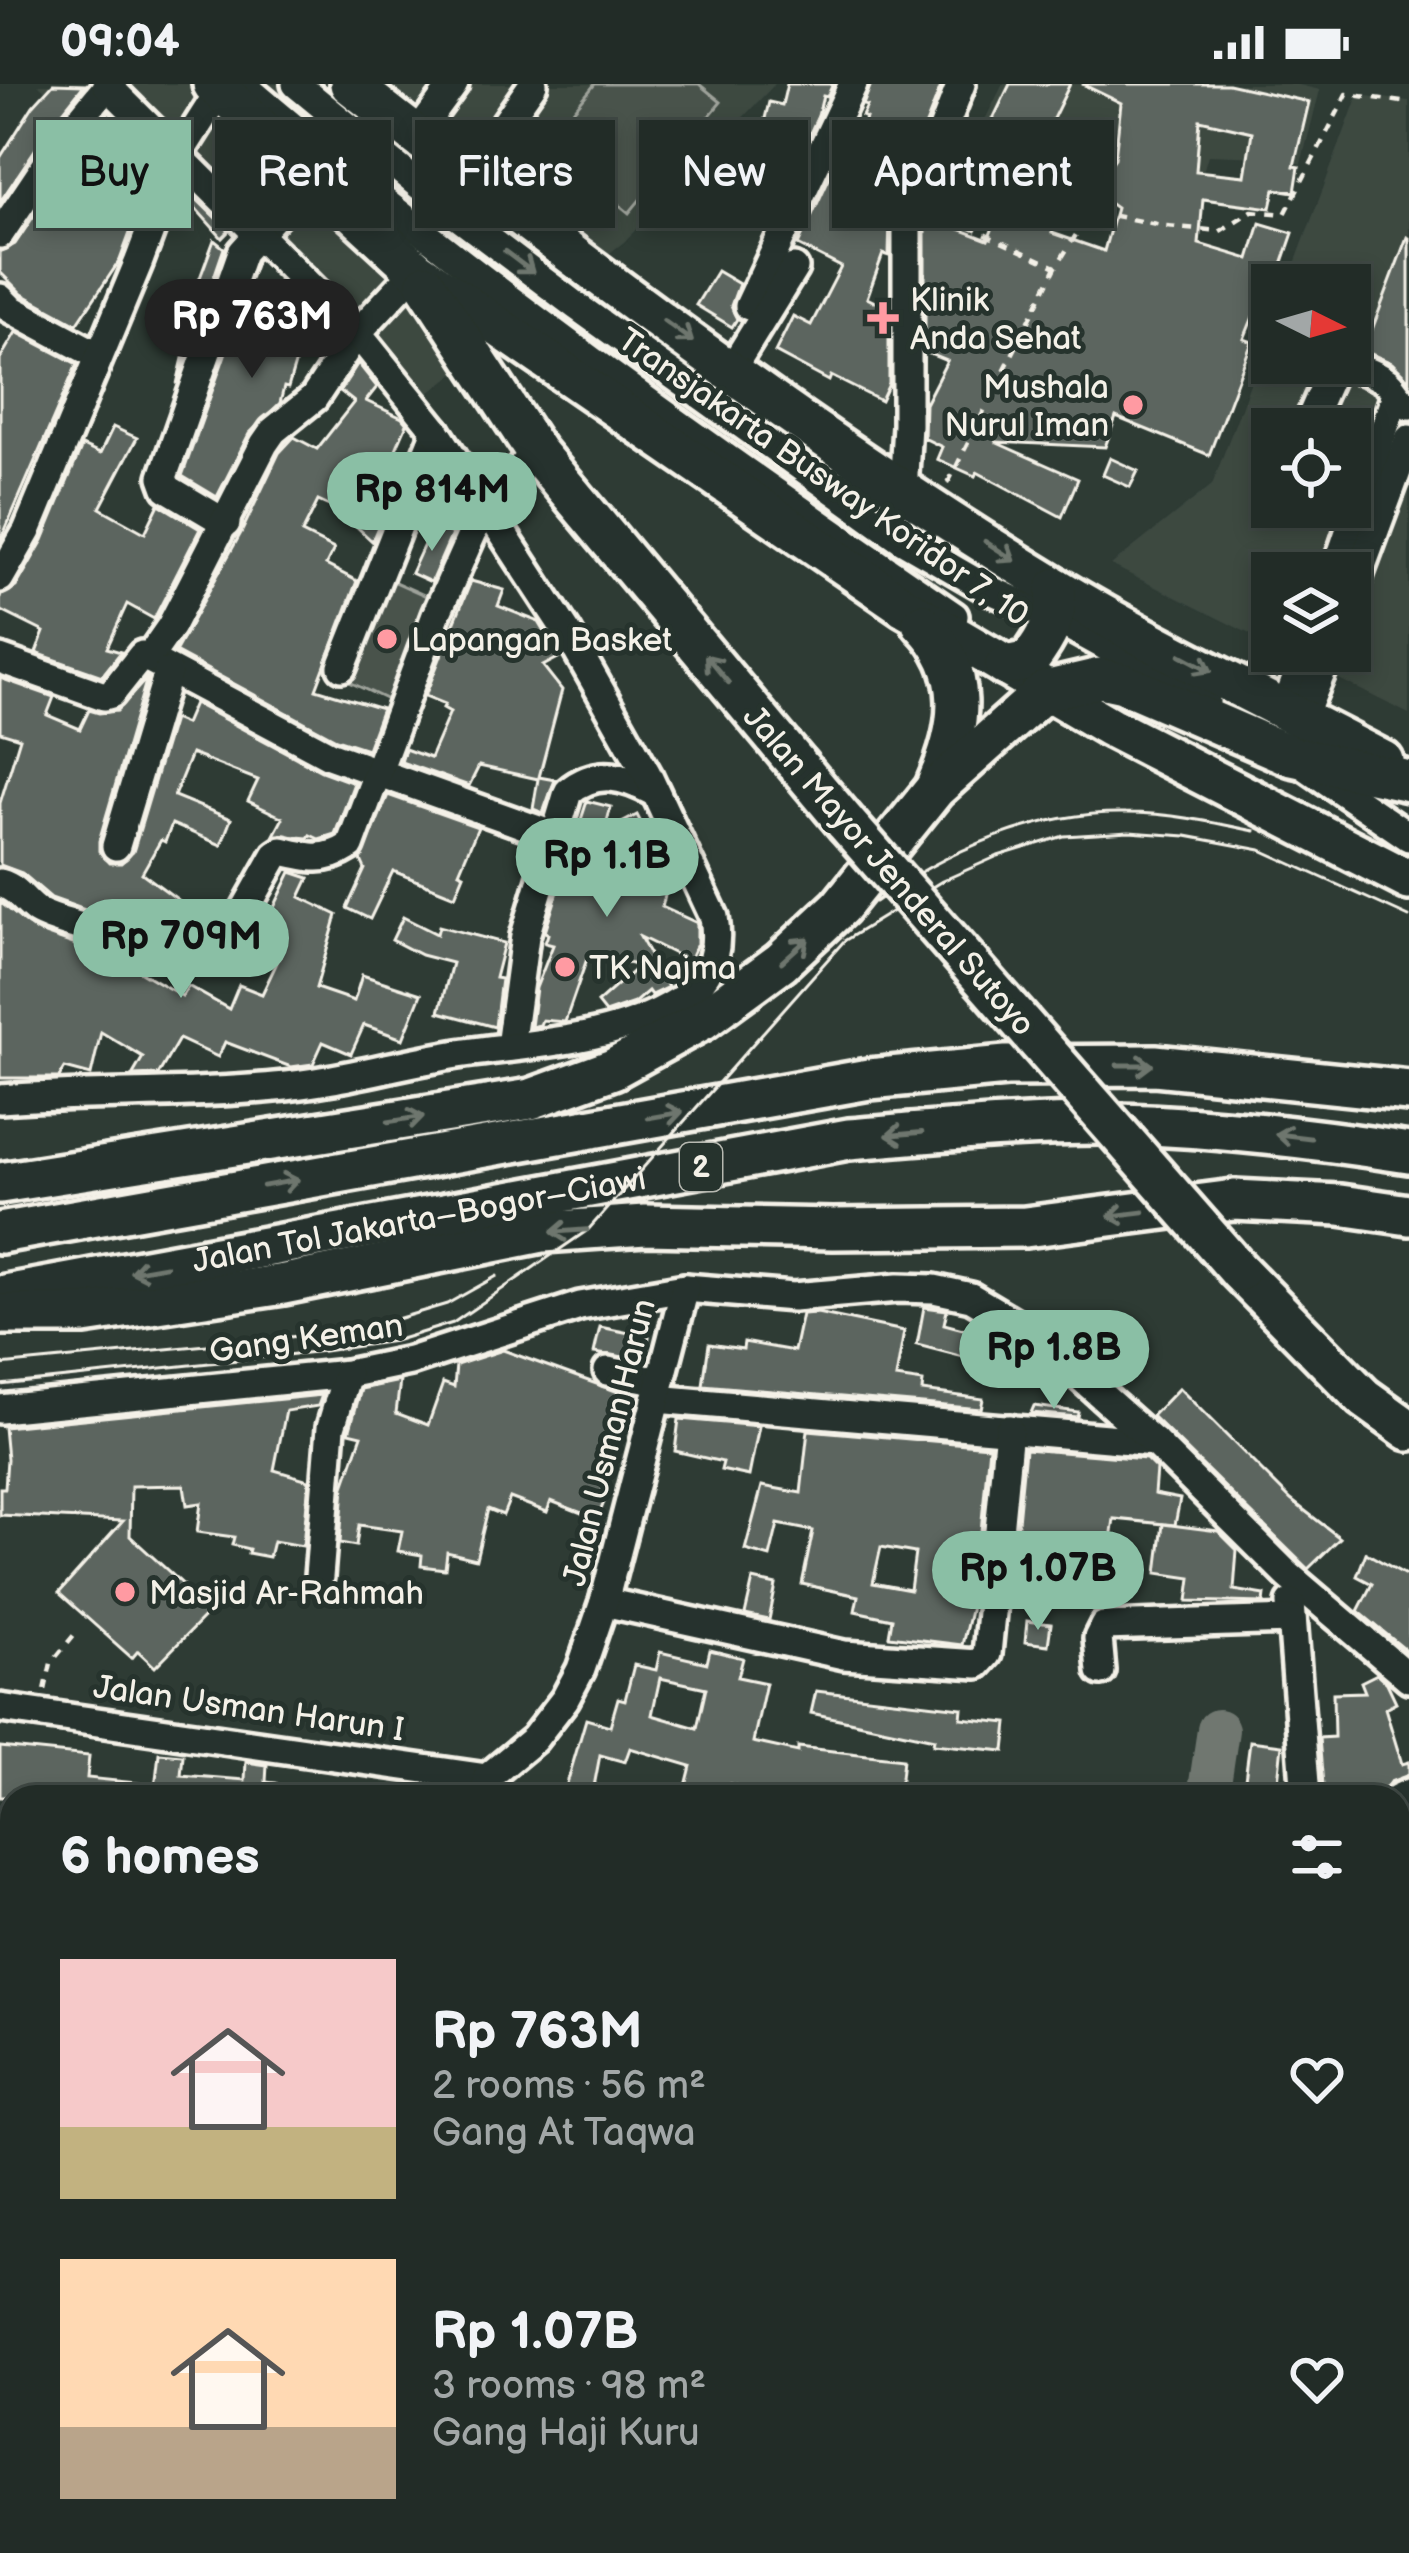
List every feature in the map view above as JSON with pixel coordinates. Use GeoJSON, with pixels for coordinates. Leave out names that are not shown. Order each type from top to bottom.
{"type":"FeatureCollection","features":[{"type":"Feature","properties":{"kind":"highway"},"geometry":{"type":"LineString","coordinates":[[350,84],[415,135]]}},
{"type":"Feature","properties":{"kind":"highway","name":"Jalan Mayor Jenderal Sutoyo"},"geometry":{"type":"LineString","coordinates":[[225,86],[260,120]]}},
{"type":"Feature","properties":{"kind":"highway","name":"Jalan Mayor Jenderal Sutoyo"},"geometry":{"type":"LineString","coordinates":[[372,228],[416,270],[904,606],[1409,880]]}},
{"type":"Feature","properties":{"kind":"highway"},"geometry":{"type":"LineString","coordinates":[[537,228],[919,500],[1055,603],[1293,728],[1409,778]]}},
{"type":"Feature","properties":{"kind":"highway","name":"Jalan Mayor Jenderal Sutoyo"},"geometry":{"type":"LineString","coordinates":[[416,270],[536,452],[846,823],[1239,1271],[1364,1397],[1409,1430]]}},
{"type":"Feature","properties":{"kind":"highway"},"geometry":{"type":"LineString","coordinates":[[0,1183],[531,1099],[613,1069],[702,1021],[782,962],[840,908],[935,789],[1037,676],[1055,603]]}},
{"type":"Feature","properties":{"kind":"highway"},"geometry":{"type":"LineString","coordinates":[[904,606],[950,660],[958,691],[958,723],[935,789]]}},
{"type":"Feature","properties":{"kind":"highway"},"geometry":{"type":"LineString","coordinates":[[1037,676],[1123,683],[1293,728]]}},
{"type":"Feature","properties":{"kind":"highway","name":"Jalan Tol Jakarta–Bogor–Ciawi"},"geometry":{"type":"LineString","coordinates":[[0,1233],[869,1078],[1006,1066],[1155,1065],[1409,1091]]}},
{"type":"Feature","properties":{"kind":"highway","name":"Jalan Tol Jakarta–Bogor–Ciawi"},"geometry":{"type":"LineString","coordinates":[[0,1296],[849,1139],[1116,1124],[1284,1134],[1409,1153]]}},
{"type":"Feature","properties":{"kind":"highway"},"geometry":{"type":"LineString","coordinates":[[0,1314],[84,1314],[284,1285],[543,1232],[645,1225],[1025,1227],[1234,1200],[1409,1214]]}},
{"type":"Feature","properties":{"kind":"street","name":"Transjakarta Busway Koridor 7, 10"},"geometry":{"type":"LineString","coordinates":[[296,84],[574,305],[903,540],[986,587],[1055,603]]}},
{"type":"Feature","properties":{"kind":"street"},"geometry":{"type":"LineString","coordinates":[[428,120],[454,84]]}},
{"type":"Feature","properties":{"kind":"street"},"geometry":{"type":"LineString","coordinates":[[507,120],[532,84]]}},
{"type":"Feature","properties":{"kind":"street"},"geometry":{"type":"LineString","coordinates":[[749,306],[853,84]]}},
{"type":"Feature","properties":{"kind":"street"},"geometry":{"type":"LineString","coordinates":[[946,120],[961,84]]}},
{"type":"Feature","properties":{"kind":"street"},"geometry":{"type":"LineString","coordinates":[[0,234],[63,140],[107,85],[142,120]]}},
{"type":"Feature","properties":{"kind":"street","name":"Transjakarta Busway Koridor 7, 10"},"geometry":{"type":"LineString","coordinates":[[225,86],[739,469],[1037,676],[1409,860]]}},
{"type":"Feature","properties":{"kind":"street"},"geometry":{"type":"LineString","coordinates":[[191,136],[225,86]]}},
{"type":"Feature","properties":{"kind":"street"},"geometry":{"type":"LineString","coordinates":[[0,1099],[278,1087],[407,1061],[573,1039],[676,1003],[696,988],[715,961],[714,917],[654,792],[567,632],[436,431],[357,333],[191,168]]}},
{"type":"Feature","properties":{"kind":"street"},"geometry":{"type":"LineString","coordinates":[[0,578],[27,530],[152,228]]}},
{"type":"Feature","properties":{"kind":"street"},"geometry":{"type":"LineString","coordinates":[[226,523],[167,488],[163,477],[242,252],[262,228]]}},
{"type":"Feature","properties":{"kind":"street"},"geometry":{"type":"LineString","coordinates":[[908,228],[908,425],[919,500]]}},
{"type":"Feature","properties":{"kind":"street"},"geometry":{"type":"LineString","coordinates":[[731,370],[794,268]]}},
{"type":"Feature","properties":{"kind":"street"},"geometry":{"type":"LineString","coordinates":[[116,846],[171,626],[263,444],[314,398],[357,333],[416,270]]}},
{"type":"Feature","properties":{"kind":"street"},"geometry":{"type":"LineString","coordinates":[[4,311],[97,356]]}},
{"type":"Feature","properties":{"kind":"street"},"geometry":{"type":"LineString","coordinates":[[1315,408],[1335,363],[1386,382],[1402,401],[1371,462]]}},
{"type":"Feature","properties":{"kind":"street"},"geometry":{"type":"LineString","coordinates":[[342,667],[436,431]]}},
{"type":"Feature","properties":{"kind":"street"},"geometry":{"type":"LineString","coordinates":[[1367,552],[1409,439]]}},
{"type":"Feature","properties":{"kind":"street"},"geometry":{"type":"LineString","coordinates":[[0,883],[18,891],[37,910],[125,947],[166,956],[195,952],[232,933],[282,851],[328,858],[350,846],[436,614],[484,506],[536,452]]}},
{"type":"Feature","properties":{"kind":"street"},"geometry":{"type":"LineString","coordinates":[[0,659],[104,696],[112,694],[138,656],[284,734],[379,774],[555,836]]}},
{"type":"Feature","properties":{"kind":"street"},"geometry":{"type":"LineString","coordinates":[[1293,728],[1302,672]]}},
{"type":"Feature","properties":{"kind":"street"},"geometry":{"type":"LineString","coordinates":[[1293,728],[1320,672]]}},
{"type":"Feature","properties":{"kind":"street"},"geometry":{"type":"LineString","coordinates":[[1293,728],[1409,837]]}},
{"type":"Feature","properties":{"kind":"street"},"geometry":{"type":"LineString","coordinates":[[510,1047],[522,949],[568,791],[580,782],[612,775],[654,792]]}},
{"type":"Feature","properties":{"kind":"street","name":"Gang Keman"},"geometry":{"type":"LineString","coordinates":[[0,1408],[347,1374],[410,1360],[580,1306],[685,1288]]}},
{"type":"Feature","properties":{"kind":"street","name":"Jalan Usman Harun"},"geometry":{"type":"LineString","coordinates":[[488,1785],[566,1699],[604,1602],[685,1288],[793,1297],[934,1289],[971,1297],[1030,1332],[1154,1442],[1288,1575],[1409,1678]]}},
{"type":"Feature","properties":{"kind":"street"},"geometry":{"type":"LineString","coordinates":[[608,1371],[658,1390],[1154,1442]]}},
{"type":"Feature","properties":{"kind":"street"},"geometry":{"type":"LineString","coordinates":[[319,1577],[331,1427],[347,1374]]}},
{"type":"Feature","properties":{"kind":"street"},"geometry":{"type":"LineString","coordinates":[[604,1602],[844,1655],[978,1664],[987,1654],[1009,1429]]}},
{"type":"Feature","properties":{"kind":"street"},"geometry":{"type":"LineString","coordinates":[[1288,1575],[1305,1785]]}},
{"type":"Feature","properties":{"kind":"street"},"geometry":{"type":"LineString","coordinates":[[1101,1671],[1098,1638],[1104,1626],[1292,1620]]}},
{"type":"Feature","properties":{"kind":"street","name":"Jalan Usman Harun I"},"geometry":{"type":"LineString","coordinates":[[0,1708],[474,1785]]}},
{"type":"Feature","properties":{"kind":"path"},"geometry":{"type":"LineString","coordinates":[[919,500],[1079,230],[1105,214],[1220,231],[1252,211],[1285,214],[1347,94],[1409,103]]}},
{"type":"Feature","properties":{"kind":"path"},"geometry":{"type":"LineString","coordinates":[[972,228],[1056,267]]}},
{"type":"Feature","properties":{"kind":"path"},"geometry":{"type":"LineString","coordinates":[[39,1713],[52,1664],[74,1635]]}},
{"type":"Feature","properties":{"kind":"shaded area"},"geometry":{"type":"Polygon","coordinates":[[[38,84],[775,84],[741,120],[639,120],[639,226],[429,393],[266,228],[391,228],[391,120],[215,120],[215,176],[191,151],[191,120],[76,120],[38,84]]]}},
{"type":"Feature","properties":{"kind":"shaded area"},"geometry":{"type":"Polygon","coordinates":[[[595,84],[699,84],[721,102],[706,120],[639,120],[639,201],[629,213],[615,201],[615,120],[566,120],[595,84]]]}},
{"type":"Feature","properties":{"kind":"shaded area"},"geometry":{"type":"Polygon","coordinates":[[[1003,84],[1295,84],[1320,90],[1301,164],[1208,155],[1203,172],[1114,163],[1114,120],[985,120],[1003,84]]]}},
{"type":"Feature","properties":{"kind":"shaded area"},"geometry":{"type":"Polygon","coordinates":[[[1358,95],[1409,101],[1409,714],[1325,672],[1371,672],[1371,552],[1251,552],[1251,635],[1111,565],[1212,485],[1251,381],[1371,384],[1371,264],[1295,264],[1358,95]]]}},
{"type":"Feature","properties":{"kind":"shaded area","name":"Lapangan Basket"},"geometry":{"type":"Polygon","coordinates":[[[386,578],[433,599],[388,700],[341,678],[386,578]]]}},
{"type":"Feature","properties":{"kind":"building"},"geometry":{"type":"Polygon","coordinates":[[[53,84],[84,85],[56,120],[36,120],[36,148],[0,202],[0,158],[53,84]]]}},
{"type":"Feature","properties":{"kind":"building"},"geometry":{"type":"Polygon","coordinates":[[[787,84],[833,84],[827,97],[823,96],[808,138],[808,120],[765,120],[769,102],[782,105],[787,84]]]}},
{"type":"Feature","properties":{"kind":"building"},"geometry":{"type":"Polygon","coordinates":[[[871,84],[942,84],[928,120],[865,120],[862,116],[867,106],[863,105],[871,84]]]}},
{"type":"Feature","properties":{"kind":"building"},"geometry":{"type":"Polygon","coordinates":[[[1010,84],[1070,84],[1052,120],[993,120],[1010,84]]]}},
{"type":"Feature","properties":{"kind":"building"},"geometry":{"type":"Polygon","coordinates":[[[1082,84],[1228,84],[1309,102],[1294,166],[1299,167],[1295,192],[1275,189],[1271,208],[1203,199],[1199,244],[1249,259],[1260,223],[1293,233],[1282,264],[1251,264],[1251,322],[1244,339],[1251,345],[1209,455],[1116,417],[1105,447],[995,442],[1078,479],[1062,517],[977,472],[975,476],[937,459],[942,447],[924,438],[925,404],[947,361],[925,352],[925,228],[956,228],[988,240],[993,228],[1054,228],[1052,233],[1104,251],[1114,228],[1121,103],[1082,84]],[[1200,120],[1196,171],[1245,176],[1252,132],[1200,120]]]}},
{"type":"Feature","properties":{"kind":"building"},"geometry":{"type":"Polygon","coordinates":[[[830,176],[832,228],[890,228],[889,256],[883,254],[867,298],[889,309],[889,384],[881,401],[831,376],[829,381],[775,352],[793,316],[811,325],[841,267],[798,245],[830,176]]]}},
{"type":"Feature","properties":{"kind":"building"},"geometry":{"type":"Polygon","coordinates":[[[191,194],[215,217],[215,228],[229,231],[222,238],[191,203],[191,194]]]}},
{"type":"Feature","properties":{"kind":"building"},"geometry":{"type":"Polygon","coordinates":[[[36,212],[36,228],[132,228],[120,260],[77,324],[22,294],[0,272],[0,252],[15,244],[36,212]]]}},
{"type":"Feature","properties":{"kind":"building"},"geometry":{"type":"Polygon","coordinates":[[[1407,237],[1409,380],[1392,363],[1371,354],[1371,332],[1407,237]]]}},
{"type":"Feature","properties":{"kind":"building"},"geometry":{"type":"Polygon","coordinates":[[[214,240],[224,248],[177,384],[189,332],[181,329],[214,240]]]}},
{"type":"Feature","properties":{"kind":"building"},"geometry":{"type":"Polygon","coordinates":[[[717,271],[739,284],[731,306],[737,319],[732,327],[696,305],[717,271]]]}},
{"type":"Feature","properties":{"kind":"building"},"geometry":{"type":"Polygon","coordinates":[[[282,284],[332,333],[329,343],[318,360],[298,354],[280,403],[249,434],[217,497],[182,476],[248,290],[276,301],[282,284]]]}},
{"type":"Feature","properties":{"kind":"building"},"geometry":{"type":"Polygon","coordinates":[[[16,332],[77,364],[0,542],[0,359],[16,332]]]}},
{"type":"Feature","properties":{"kind":"building"},"geometry":{"type":"Polygon","coordinates":[[[358,363],[377,387],[366,401],[407,424],[375,497],[396,484],[372,541],[340,511],[318,501],[302,533],[334,549],[326,565],[357,581],[316,689],[382,709],[367,749],[336,739],[175,652],[279,453],[294,437],[317,449],[354,402],[340,391],[358,363]]]}},
{"type":"Feature","properties":{"kind":"building"},"geometry":{"type":"Polygon","coordinates":[[[113,427],[137,438],[100,508],[145,533],[159,504],[200,529],[154,619],[127,604],[107,648],[121,652],[102,676],[36,653],[44,632],[0,610],[0,596],[16,587],[43,540],[82,446],[100,454],[113,427]]]}},
{"type":"Feature","properties":{"kind":"building"},"geometry":{"type":"Polygon","coordinates":[[[1110,458],[1138,471],[1130,487],[1103,475],[1110,458]]]}},
{"type":"Feature","properties":{"kind":"building"},"geometry":{"type":"Polygon","coordinates":[[[433,525],[452,534],[431,582],[411,573],[433,525]]]}},
{"type":"Feature","properties":{"kind":"building"},"geometry":{"type":"Polygon","coordinates":[[[471,581],[504,590],[498,606],[539,622],[560,657],[543,666],[562,690],[539,777],[555,780],[543,813],[533,809],[538,779],[479,766],[469,786],[401,762],[405,749],[430,758],[450,712],[443,708],[445,704],[425,696],[471,581]]]}},
{"type":"Feature","properties":{"kind":"building"},"geometry":{"type":"Polygon","coordinates":[[[0,678],[54,697],[47,715],[80,729],[89,710],[117,711],[147,678],[99,841],[99,851],[110,863],[121,863],[133,852],[173,719],[185,724],[194,703],[321,771],[354,783],[335,834],[319,839],[274,835],[283,818],[248,801],[258,780],[191,754],[174,796],[231,819],[221,845],[172,824],[142,873],[192,910],[176,932],[171,928],[164,936],[150,933],[51,898],[22,873],[0,865],[0,803],[20,738],[0,732],[0,678]]]}},
{"type":"Feature","properties":{"kind":"building"},"geometry":{"type":"Polygon","coordinates":[[[388,795],[478,827],[459,872],[464,874],[455,896],[393,871],[370,919],[347,908],[365,869],[361,860],[388,795]]]}},
{"type":"Feature","properties":{"kind":"building"},"geometry":{"type":"Polygon","coordinates":[[[587,801],[611,807],[604,832],[637,815],[648,836],[613,855],[642,862],[637,881],[667,888],[662,907],[697,923],[697,944],[689,961],[640,937],[668,987],[651,995],[648,991],[634,1003],[605,1013],[597,1003],[639,966],[589,953],[565,1022],[542,1020],[531,1027],[536,988],[553,945],[545,943],[545,932],[587,801]]]}},
{"type":"Feature","properties":{"kind":"building"},"geometry":{"type":"Polygon","coordinates":[[[291,872],[309,878],[300,897],[337,915],[316,988],[354,1001],[362,975],[421,994],[403,1039],[364,1025],[351,1054],[323,1042],[313,1064],[291,1067],[225,1042],[218,1057],[179,1039],[158,1075],[132,1076],[143,1057],[101,1032],[91,1075],[65,1068],[59,1078],[0,1078],[0,902],[36,931],[141,968],[139,971],[182,996],[188,986],[229,1009],[239,985],[262,994],[281,954],[249,940],[263,915],[269,918],[291,872]]]}},
{"type":"Feature","properties":{"kind":"building"},"geometry":{"type":"Polygon","coordinates":[[[403,917],[437,934],[439,926],[504,943],[495,978],[501,979],[495,1027],[439,1012],[452,963],[421,955],[392,940],[403,917]]]}},
{"type":"Feature","properties":{"kind":"building"},"geometry":{"type":"Polygon","coordinates":[[[924,1307],[947,1310],[944,1324],[1012,1342],[1006,1368],[917,1345],[924,1307]]]}},
{"type":"Feature","properties":{"kind":"building"},"geometry":{"type":"Polygon","coordinates":[[[802,1314],[904,1331],[896,1378],[923,1382],[922,1391],[983,1399],[981,1409],[703,1385],[709,1344],[743,1349],[744,1342],[794,1351],[802,1314]]]}},
{"type":"Feature","properties":{"kind":"building"},"geometry":{"type":"Polygon","coordinates":[[[600,1327],[649,1337],[644,1360],[594,1353],[600,1327]]]}},
{"type":"Feature","properties":{"kind":"building"},"geometry":{"type":"Polygon","coordinates":[[[503,1350],[638,1399],[630,1430],[625,1429],[605,1480],[602,1494],[607,1495],[597,1519],[551,1501],[547,1512],[510,1498],[503,1515],[488,1509],[476,1559],[447,1552],[445,1569],[421,1566],[422,1555],[398,1551],[402,1531],[359,1525],[356,1546],[340,1543],[344,1486],[362,1435],[349,1432],[361,1389],[400,1381],[396,1413],[428,1425],[443,1383],[454,1387],[456,1365],[503,1350]]]}},
{"type":"Feature","properties":{"kind":"building"},"geometry":{"type":"Polygon","coordinates":[[[1179,1388],[1291,1500],[1340,1538],[1308,1569],[1152,1416],[1179,1388]]]}},
{"type":"Feature","properties":{"kind":"building"},"geometry":{"type":"Polygon","coordinates":[[[322,1395],[318,1406],[286,1411],[274,1470],[309,1480],[303,1546],[273,1541],[269,1557],[248,1553],[249,1549],[232,1545],[234,1537],[197,1532],[201,1503],[187,1505],[184,1485],[131,1486],[130,1536],[211,1610],[155,1667],[138,1651],[132,1658],[59,1593],[123,1521],[0,1515],[7,1459],[4,1427],[322,1395]]]}},
{"type":"Feature","properties":{"kind":"building"},"geometry":{"type":"Polygon","coordinates":[[[1034,1406],[1078,1412],[1077,1417],[1031,1413],[1034,1406]]]}},
{"type":"Feature","properties":{"kind":"building"},"geometry":{"type":"Polygon","coordinates":[[[679,1419],[759,1426],[749,1476],[721,1470],[723,1462],[675,1451],[679,1419]]]}},
{"type":"Feature","properties":{"kind":"building"},"geometry":{"type":"Polygon","coordinates":[[[808,1430],[989,1446],[976,1585],[962,1645],[889,1636],[892,1619],[855,1611],[858,1596],[802,1584],[813,1531],[778,1524],[770,1557],[745,1550],[762,1486],[801,1493],[808,1430]],[[881,1547],[873,1583],[910,1590],[915,1553],[881,1547]]]}},
{"type":"Feature","properties":{"kind":"building"},"geometry":{"type":"Polygon","coordinates":[[[1025,1449],[1146,1459],[1156,1469],[1154,1494],[1180,1499],[1175,1525],[1114,1519],[1106,1572],[1014,1564],[1025,1449]]]}},
{"type":"Feature","properties":{"kind":"building"},"geometry":{"type":"Polygon","coordinates":[[[1163,1524],[1218,1531],[1237,1550],[1234,1590],[1265,1595],[1264,1603],[1188,1601],[1191,1578],[1157,1573],[1163,1524]]]}},
{"type":"Feature","properties":{"kind":"building"},"geometry":{"type":"Polygon","coordinates":[[[1366,1553],[1409,1577],[1409,1653],[1358,1611],[1372,1584],[1357,1576],[1366,1553]]]}},
{"type":"Feature","properties":{"kind":"building"},"geometry":{"type":"Polygon","coordinates":[[[753,1580],[776,1585],[769,1620],[745,1615],[753,1580]]]}},
{"type":"Feature","properties":{"kind":"building"},"geometry":{"type":"Polygon","coordinates":[[[1027,1621],[1051,1624],[1048,1645],[1025,1642],[1027,1621]]]}},
{"type":"Feature","properties":{"kind":"building"},"geometry":{"type":"Polygon","coordinates":[[[710,1650],[743,1658],[738,1677],[766,1683],[753,1742],[798,1752],[798,1747],[903,1759],[900,1785],[686,1785],[691,1766],[630,1748],[625,1762],[600,1755],[594,1785],[567,1785],[586,1719],[610,1726],[618,1698],[625,1700],[634,1665],[656,1670],[660,1652],[707,1663],[710,1650]],[[660,1678],[652,1715],[697,1728],[706,1688],[660,1678]]]}},
{"type":"Feature","properties":{"kind":"building"},"geometry":{"type":"Polygon","coordinates":[[[1377,1674],[1387,1683],[1396,1702],[1385,1708],[1402,1764],[1409,1762],[1409,1775],[1388,1785],[1323,1785],[1319,1738],[1334,1737],[1333,1693],[1365,1692],[1361,1682],[1377,1674]]]}},
{"type":"Feature","properties":{"kind":"building"},"geometry":{"type":"Polygon","coordinates":[[[816,1691],[962,1708],[961,1718],[1008,1723],[1005,1751],[933,1744],[934,1739],[811,1713],[816,1691]]]}},
{"type":"Feature","properties":{"kind":"building"},"geometry":{"type":"Polygon","coordinates":[[[1250,1741],[1282,1745],[1278,1785],[1244,1785],[1250,1741]]]}},
{"type":"Feature","properties":{"kind":"building"},"geometry":{"type":"Polygon","coordinates":[[[0,1747],[89,1756],[87,1778],[147,1784],[147,1785],[0,1785],[0,1747]]]}},
{"type":"Feature","properties":{"kind":"building"},"geometry":{"type":"Polygon","coordinates":[[[159,1753],[183,1755],[181,1775],[245,1780],[246,1762],[267,1765],[266,1782],[276,1783],[276,1785],[155,1785],[159,1753]]]}},
{"type":"Feature","properties":{"kind":"waterway"},"geometry":{"type":"LineString","coordinates":[[1210,1785],[1218,1730]]}},
{"type":"Feature","properties":{"kind":"tram line"},"geometry":{"type":"LineString","coordinates":[[875,902],[962,851],[1059,819],[1142,813],[1255,831]]}},
{"type":"Feature","properties":{"kind":"tram line"},"geometry":{"type":"LineString","coordinates":[[0,1385],[324,1351],[394,1341],[453,1323],[588,1230],[844,941],[942,881],[998,856],[1064,836],[1129,832],[1186,836],[1261,850],[1409,917]]}},
{"type":"Feature","properties":{"kind":"tram line"},"geometry":{"type":"LineString","coordinates":[[0,1365],[330,1333],[447,1304],[497,1276]]}},
{"type":"Feature","properties":{"kind":"place","name":"Klinik Anda Sehat"},"geometry":{"type":"Point","coordinates":[883,318]}},
{"type":"Feature","properties":{"kind":"place","name":"Mushala Nurul Iman"},"geometry":{"type":"Point","coordinates":[1133,405]}},
{"type":"Feature","properties":{"kind":"place","name":"Lapangan Basket"},"geometry":{"type":"Point","coordinates":[387,639]}},
{"type":"Feature","properties":{"kind":"place","name":"TK Najma"},"geometry":{"type":"Point","coordinates":[565,967]}},
{"type":"Feature","properties":{"kind":"place","name":"Masjid Ar-Rahmah"},"geometry":{"type":"Point","coordinates":[125,1592]}}]}
